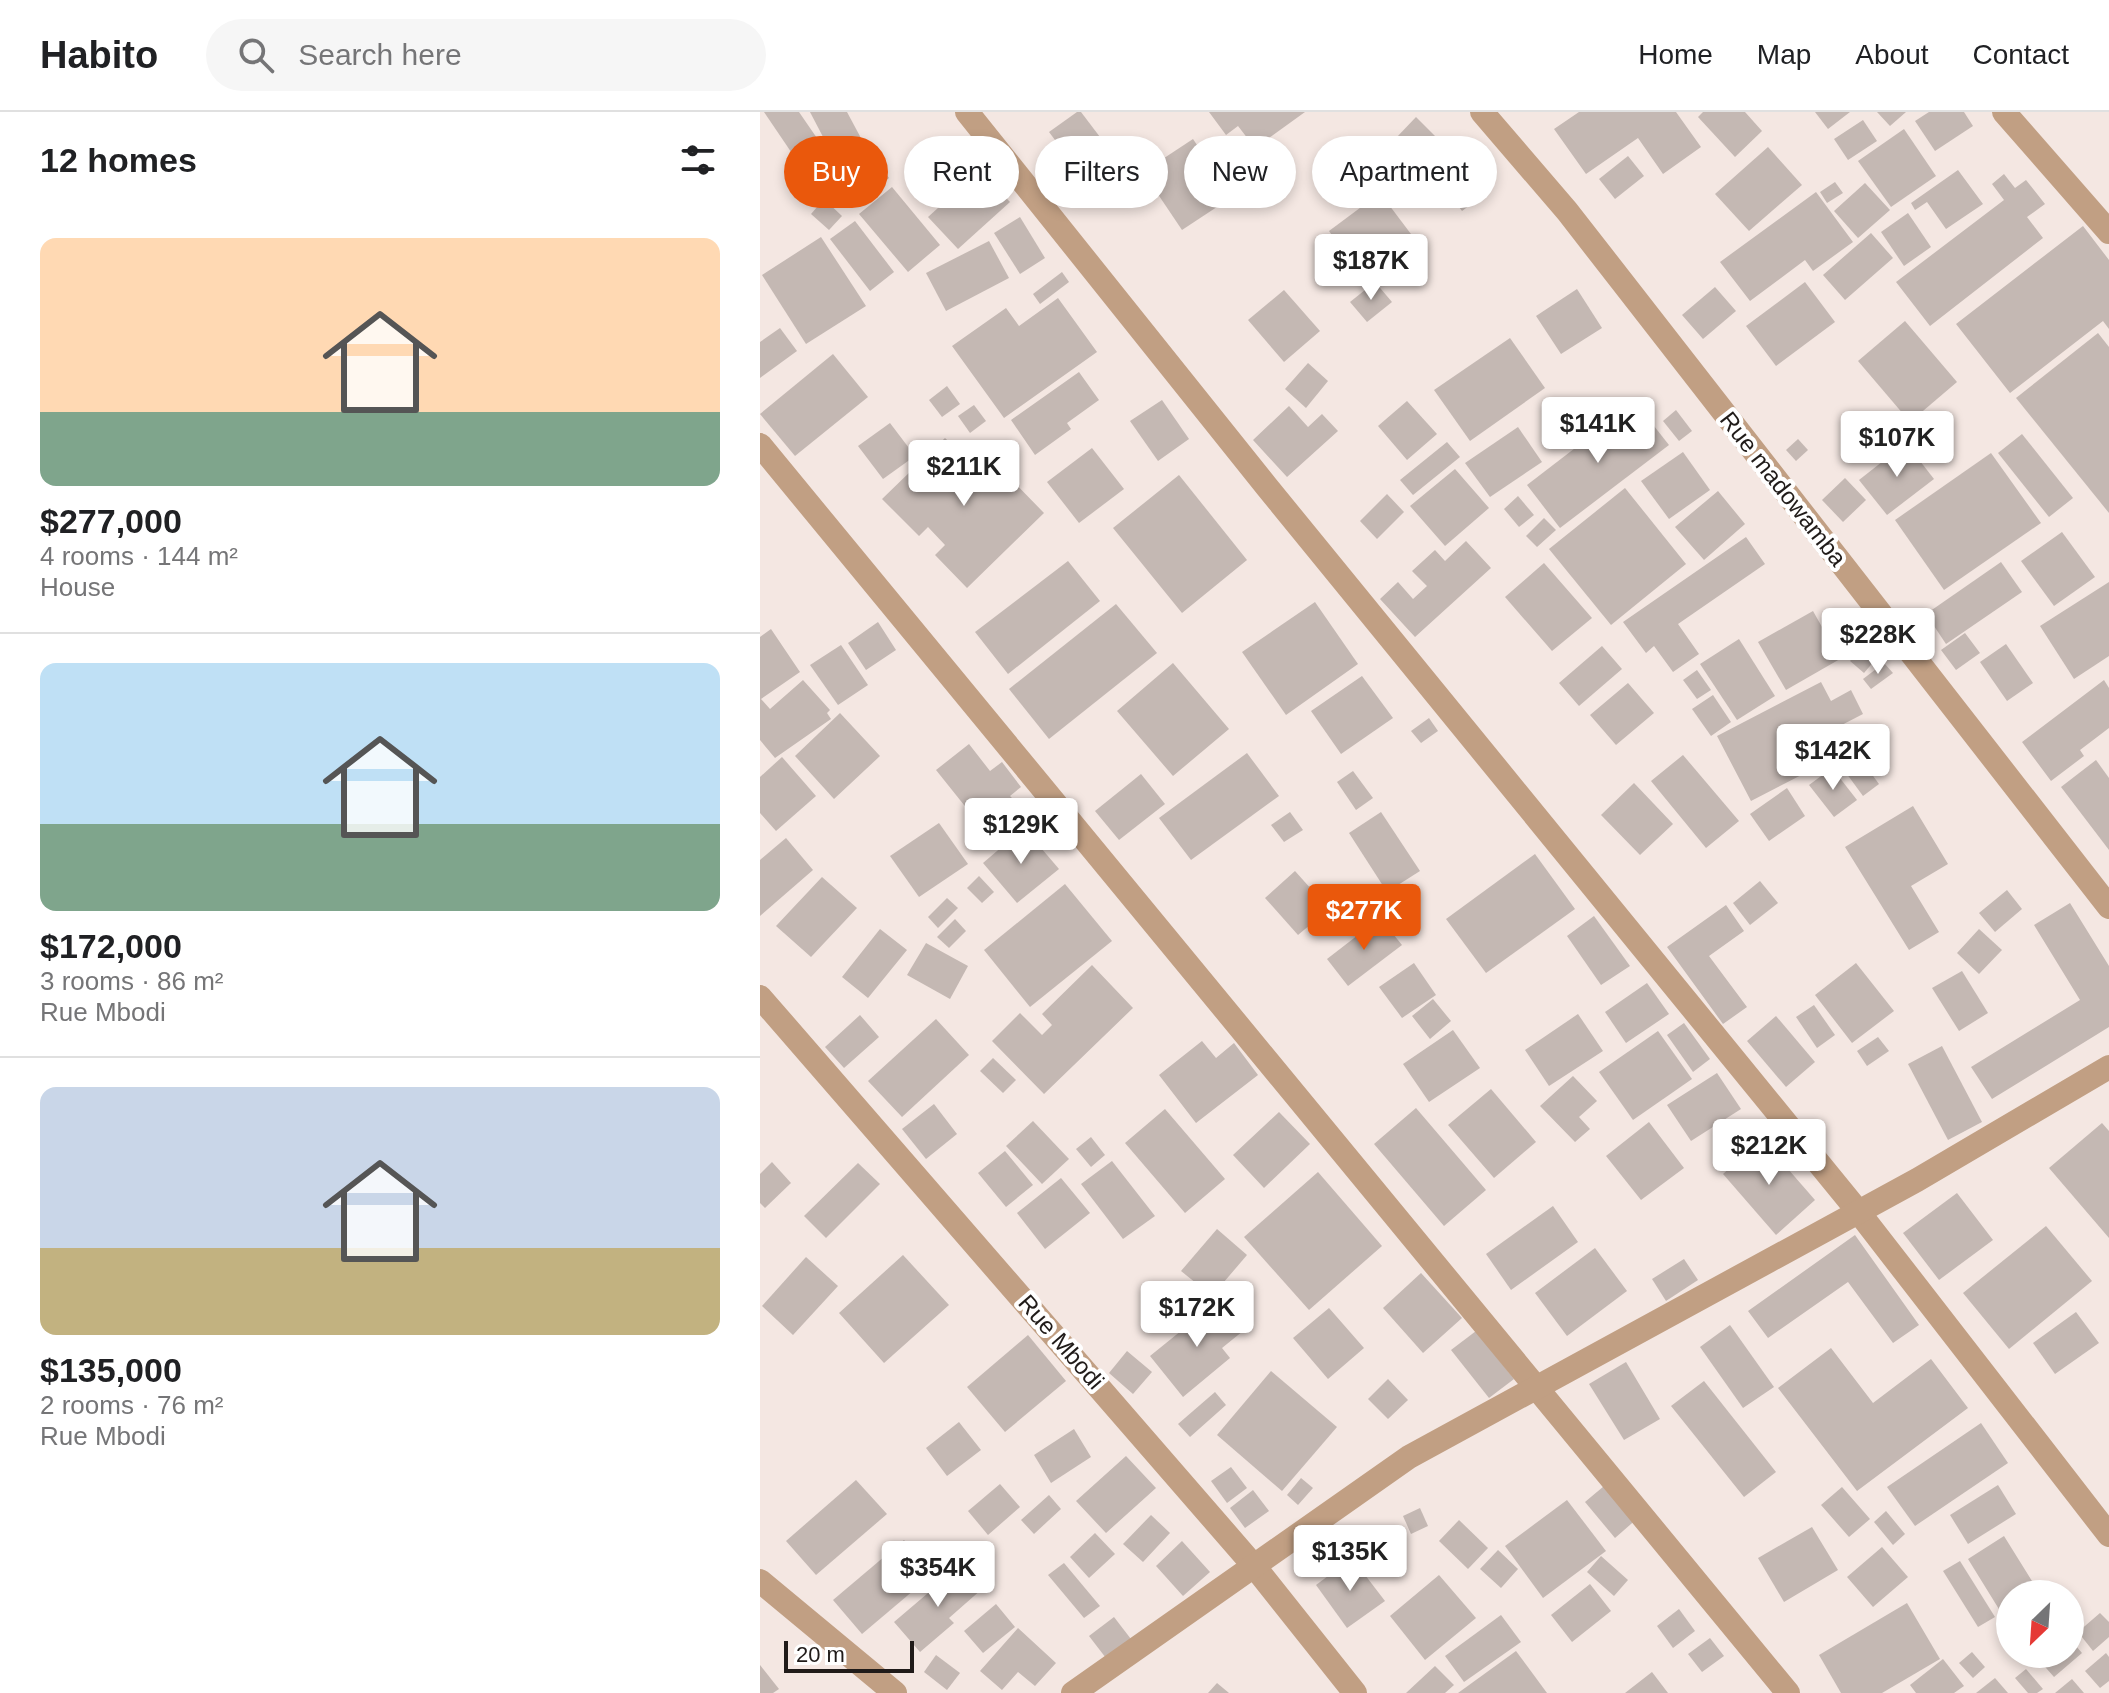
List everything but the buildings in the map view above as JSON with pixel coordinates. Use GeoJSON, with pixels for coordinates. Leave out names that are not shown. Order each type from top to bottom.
{"type":"FeatureCollection","features":[{"type":"Feature","properties":{"kind":"street"},"geometry":{"type":"LineString","coordinates":[[967,112],[1267,487],[1857,1210],[2109,1535]]}},
{"type":"Feature","properties":{"kind":"street","name":"Rue madowamba"},"geometry":{"type":"LineString","coordinates":[[1482,112],[1567,211],[2109,907]]}},
{"type":"Feature","properties":{"kind":"street"},"geometry":{"type":"LineString","coordinates":[[2004,112],[2109,232]]}},
{"type":"Feature","properties":{"kind":"street"},"geometry":{"type":"LineString","coordinates":[[760,445],[1788,1693]]}},
{"type":"Feature","properties":{"kind":"street","name":"Rue Mbodi"},"geometry":{"type":"LineString","coordinates":[[760,997],[1254,1566],[1355,1693]]}},
{"type":"Feature","properties":{"kind":"street"},"geometry":{"type":"LineString","coordinates":[[1073,1693],[1409,1457],[1917,1180],[2109,1067]]}},
{"type":"Feature","properties":{"kind":"street"},"geometry":{"type":"LineString","coordinates":[[760,1581],[895,1693]]}}]}
